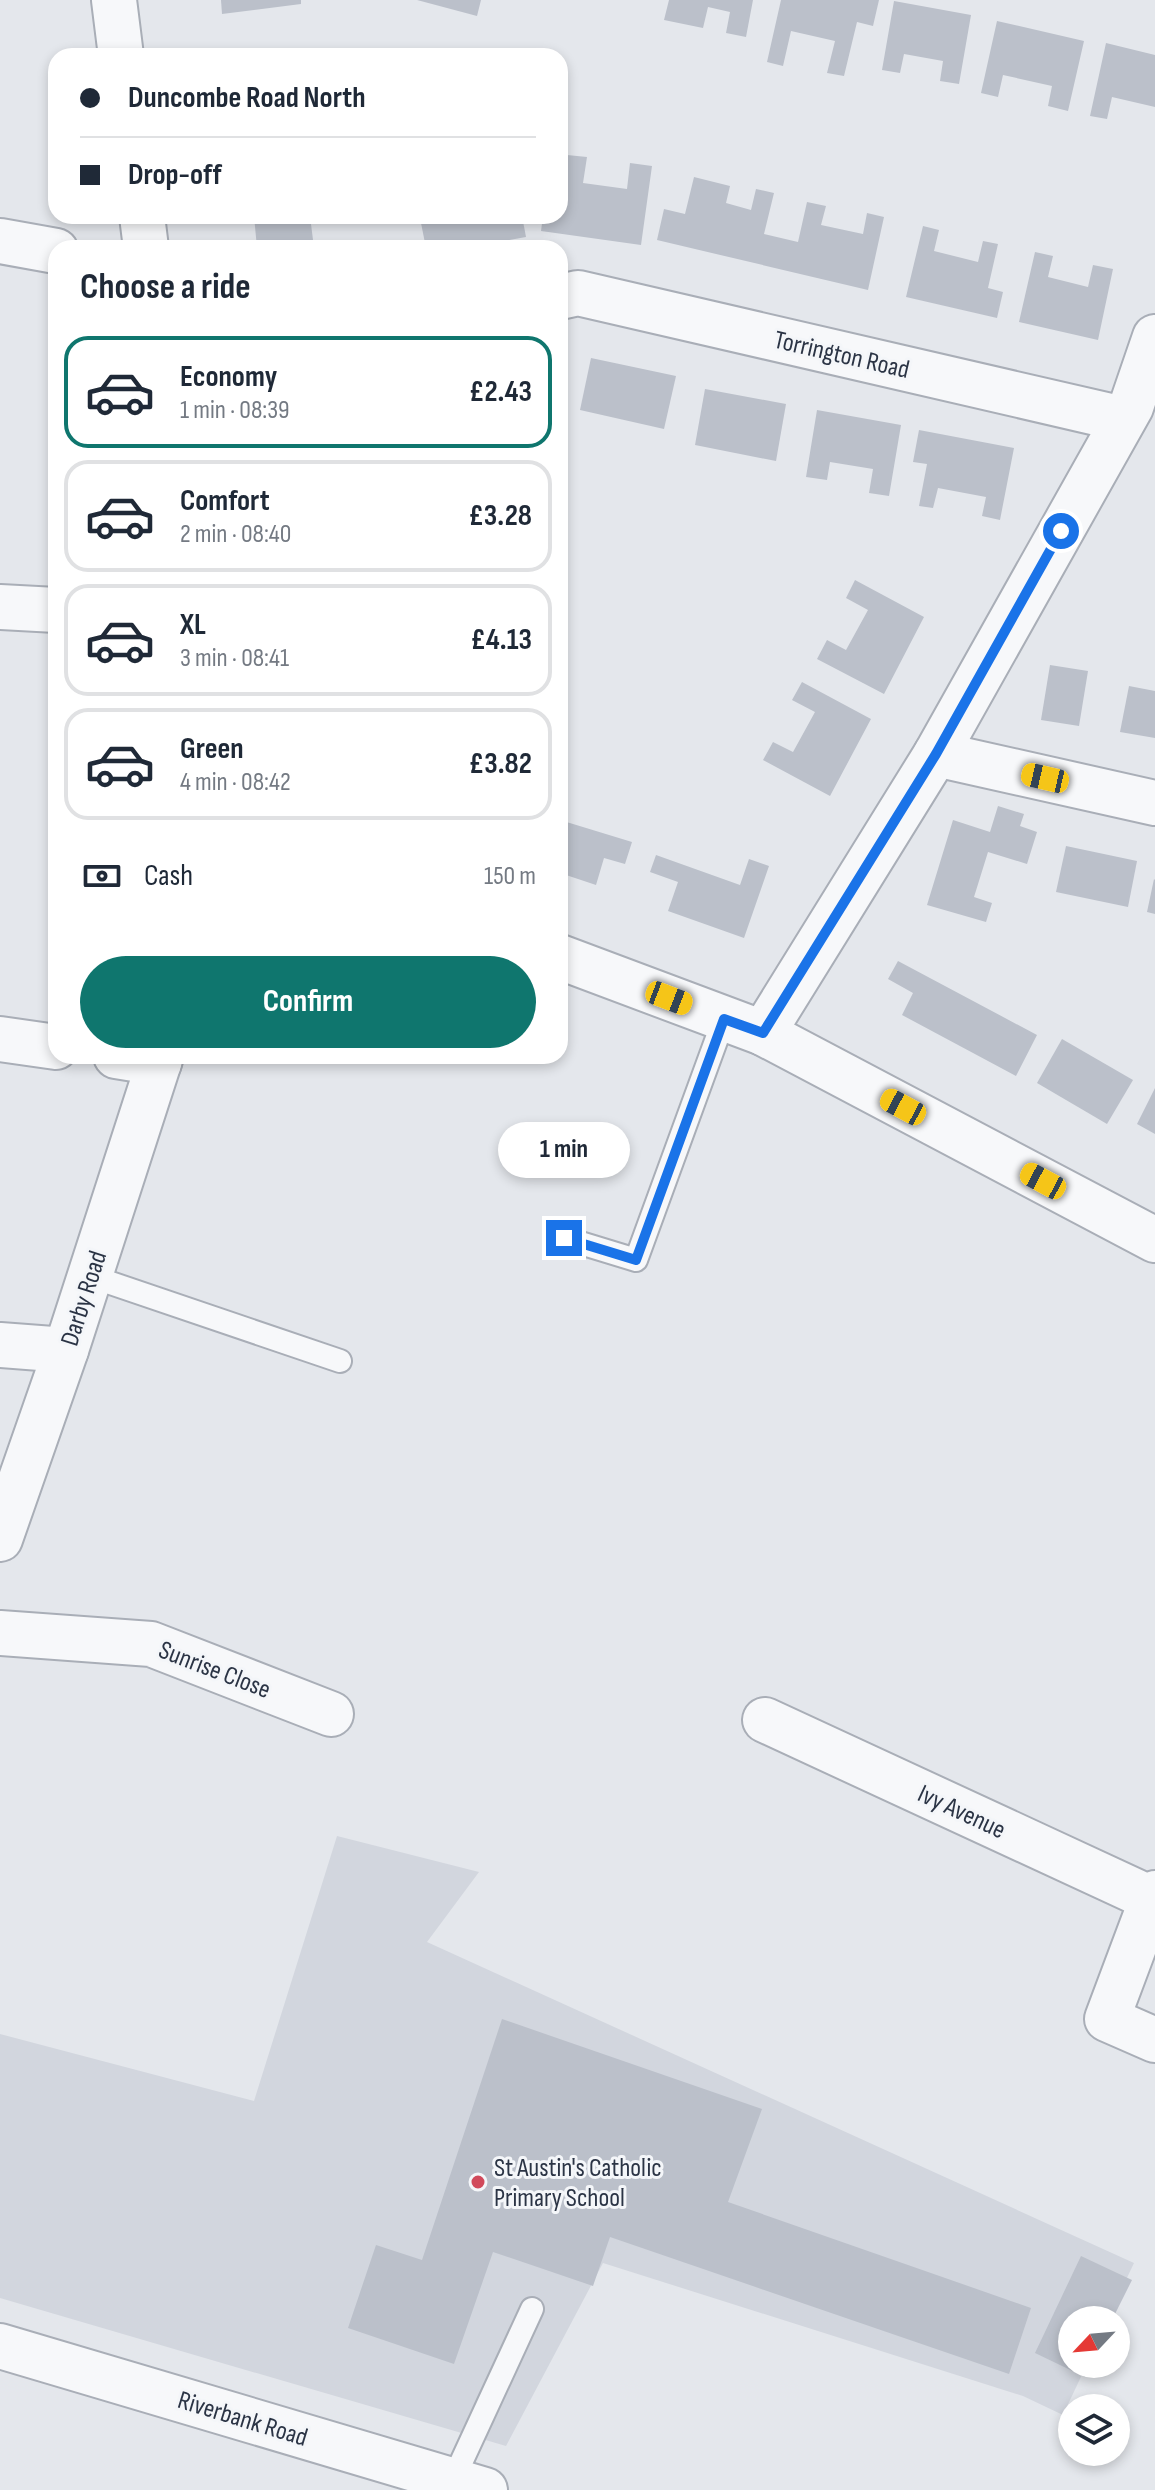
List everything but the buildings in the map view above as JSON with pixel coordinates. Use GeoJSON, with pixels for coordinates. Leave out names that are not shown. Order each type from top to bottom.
{"type":"FeatureCollection","features":[{"type":"Feature","properties":{"kind":"street"},"geometry":{"type":"LineString","coordinates":[[114,0],[120,48]]}},
{"type":"Feature","properties":{"kind":"street"},"geometry":{"type":"LineString","coordinates":[[0,241],[48,250]]}},
{"type":"Feature","properties":{"kind":"street","name":"Torrington Road"},"geometry":{"type":"LineString","coordinates":[[568,295],[578,293],[1136,413]]}},
{"type":"Feature","properties":{"kind":"street"},"geometry":{"type":"LineString","coordinates":[[743,1026],[936,754],[1136,413],[1155,337]]}},
{"type":"Feature","properties":{"kind":"street"},"geometry":{"type":"LineString","coordinates":[[0,607],[48,610]]}},
{"type":"Feature","properties":{"kind":"street"},"geometry":{"type":"LineString","coordinates":[[936,754],[1155,803]]}},
{"type":"Feature","properties":{"kind":"street"},"geometry":{"type":"LineString","coordinates":[[568,960],[743,1026],[1155,1240]]}},
{"type":"Feature","properties":{"kind":"street"},"geometry":{"type":"LineString","coordinates":[[0,1039],[48,1046]]}},
{"type":"Feature","properties":{"kind":"street","name":"Darby Road"},"geometry":{"type":"LineString","coordinates":[[0,1539],[66,1350],[158,1064]]}},
{"type":"Feature","properties":{"kind":"street"},"geometry":{"type":"LineString","coordinates":[[0,1345],[66,1350]]}},
{"type":"Feature","properties":{"kind":"street","name":"Sunrise Close"},"geometry":{"type":"LineString","coordinates":[[0,1633],[151,1644],[331,1714]]}},
{"type":"Feature","properties":{"kind":"street","name":"Ivy Avenue"},"geometry":{"type":"LineString","coordinates":[[765,1720],[1154,1896]]}},
{"type":"Feature","properties":{"kind":"street"},"geometry":{"type":"LineString","coordinates":[[1154,1896],[1107,2019],[1155,2040]]}},
{"type":"Feature","properties":{"kind":"street","name":"Riverbank Road"},"geometry":{"type":"LineString","coordinates":[[0,2346],[469,2485]]}},
{"type":"Feature","properties":{"kind":"lane"},"geometry":{"type":"LineString","coordinates":[[564,1238],[636,1260],[743,1026]]}},
{"type":"Feature","properties":{"kind":"lane"},"geometry":{"type":"LineString","coordinates":[[90,1276],[340,1361]]}},
{"type":"Feature","properties":{"kind":"lane"},"geometry":{"type":"LineString","coordinates":[[469,2485],[532,2309]]}},
{"type":"Feature","properties":{"kind":"shaded area","name":"St Austin's Catholic Primary School"},"geometry":{"type":"Polygon","coordinates":[[[337,1836],[479,1872],[427,1942],[1134,2263],[1114,2306],[1058,2306],[1058,2378],[1080,2378],[1073,2394],[1058,2394],[1058,2413],[1023,2396],[603,2263],[506,2446],[0,2298],[0,2034],[254,2101],[337,1836]]]}},
{"type":"Feature","properties":{"kind":"place","name":"St Austin's Catholic Primary School"},"geometry":{"type":"Point","coordinates":[478,2182]}},
{"type":"Feature","properties":{"kind":"route"},"geometry":{"type":"LineString","coordinates":[[564,1238],[636,1260],[724,1019],[763,1033],[936,754],[1061,531]]}}]}
